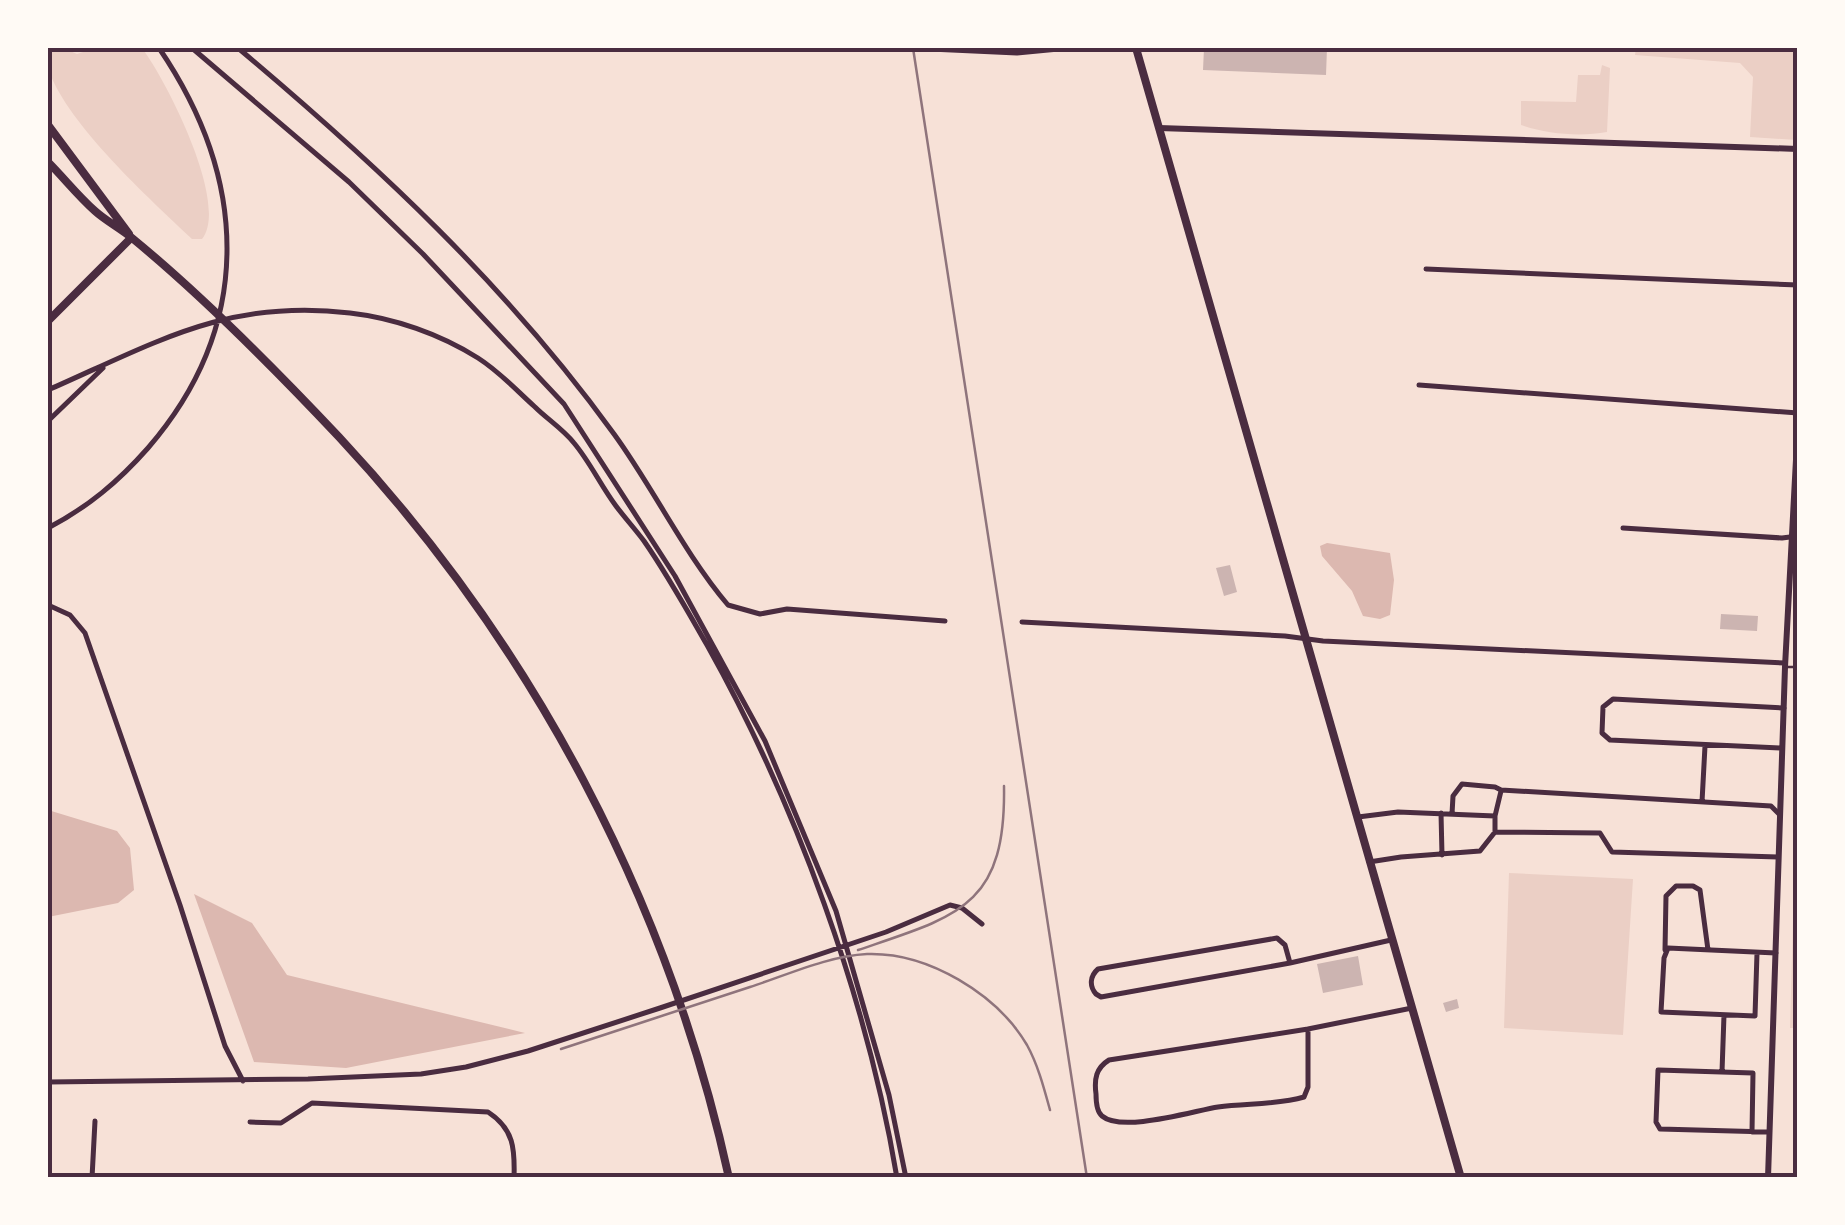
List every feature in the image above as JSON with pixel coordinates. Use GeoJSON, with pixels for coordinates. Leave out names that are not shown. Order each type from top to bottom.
{"type":"FeatureCollection","features":[{"type":"Feature","properties":{"kind":"main road"},"geometry":{"type":"LineString","coordinates":[[1136,48],[1460,1178]]}},
{"type":"Feature","properties":{"kind":"main road"},"geometry":{"type":"LineString","coordinates":[[48,125],[131,238]]}},
{"type":"Feature","properties":{"kind":"main road"},"geometry":{"type":"LineString","coordinates":[[1159,128],[1798,149]]}},
{"type":"Feature","properties":{"kind":"main road"},"geometry":{"type":"LineString","coordinates":[[48,162],[97,213],[131,238],[192,294],[338,437],[396,502],[488,622],[563,741],[638,890],[695,1044],[730,1178]]}},
{"type":"Feature","properties":{"kind":"main road"},"geometry":{"type":"LineString","coordinates":[[48,321],[131,238]]}},
{"type":"Feature","properties":{"kind":"main road"},"geometry":{"type":"LineString","coordinates":[[1768,1178],[1785,665],[1795,537],[1798,422]]}},
{"type":"Feature","properties":{"kind":"street"},"geometry":{"type":"LineString","coordinates":[[48,528],[103,495],[163,430],[188,396],[214,333],[222,300],[228,252],[224,200],[209,139],[185,86],[160,48]]}},
{"type":"Feature","properties":{"kind":"street"},"geometry":{"type":"LineString","coordinates":[[192,48],[349,182],[564,404],[676,576],[766,741],[836,911],[890,1095],[906,1178]]}},
{"type":"Feature","properties":{"kind":"street"},"geometry":{"type":"LineString","coordinates":[[238,48],[366,158],[502,296],[615,435],[728,605],[760,614],[788,609],[945,621]]}},
{"type":"Feature","properties":{"kind":"street"},"geometry":{"type":"LineString","coordinates":[[930,49],[1017,53],[1069,48]]}},
{"type":"Feature","properties":{"kind":"street"},"geometry":{"type":"LineString","coordinates":[[1426,270],[1798,285]]}},
{"type":"Feature","properties":{"kind":"street"},"geometry":{"type":"LineString","coordinates":[[48,390],[180,331],[242,313],[284,308],[351,313],[418,329],[476,357],[506,378],[574,442],[643,540],[730,686],[794,827],[826,914],[854,998],[887,1123],[897,1178]]}},
{"type":"Feature","properties":{"kind":"street"},"geometry":{"type":"LineString","coordinates":[[48,420],[109,363]]}},
{"type":"Feature","properties":{"kind":"street"},"geometry":{"type":"LineString","coordinates":[[1418,386],[1798,413]]}},
{"type":"Feature","properties":{"kind":"street"},"geometry":{"type":"LineString","coordinates":[[1623,528],[1795,537]]}},
{"type":"Feature","properties":{"kind":"street"},"geometry":{"type":"LineString","coordinates":[[48,605],[70,615],[85,633],[225,1046],[243,1082]]}},
{"type":"Feature","properties":{"kind":"street"},"geometry":{"type":"LineString","coordinates":[[1022,622],[1785,665]]}},
{"type":"Feature","properties":{"kind":"street"},"geometry":{"type":"LineString","coordinates":[[1782,748],[1610,740],[1602,734],[1603,706],[1614,699],[1784,708]]}},
{"type":"Feature","properties":{"kind":"street"},"geometry":{"type":"LineString","coordinates":[[1702,802],[1705,745]]}},
{"type":"Feature","properties":{"kind":"street"},"geometry":{"type":"LineString","coordinates":[[1452,814],[1453,796],[1462,784],[1496,786],[1501,790],[1770,806],[1780,814]]}},
{"type":"Feature","properties":{"kind":"street"},"geometry":{"type":"LineString","coordinates":[[1369,862],[1480,852],[1495,832],[1494,816],[1501,790]]}},
{"type":"Feature","properties":{"kind":"street"},"geometry":{"type":"LineString","coordinates":[[1356,818],[1398,812],[1494,816]]}},
{"type":"Feature","properties":{"kind":"street"},"geometry":{"type":"LineString","coordinates":[[1441,813],[1442,855]]}},
{"type":"Feature","properties":{"kind":"street"},"geometry":{"type":"LineString","coordinates":[[1495,832],[1600,833],[1612,852],[1778,856]]}},
{"type":"Feature","properties":{"kind":"street"},"geometry":{"type":"LineString","coordinates":[[1708,950],[1700,890],[1676,886],[1666,896],[1661,1012],[1755,1016],[1757,953]]}},
{"type":"Feature","properties":{"kind":"street"},"geometry":{"type":"LineString","coordinates":[[48,1082],[243,1082],[420,1074],[466,1067],[660,1008],[886,932],[950,906],[962,908],[982,924]]}},
{"type":"Feature","properties":{"kind":"street"},"geometry":{"type":"LineString","coordinates":[[1290,963],[1285,945],[1277,938],[1098,969],[1092,986],[1101,996],[1290,963],[1392,940]]}},
{"type":"Feature","properties":{"kind":"street"},"geometry":{"type":"LineString","coordinates":[[1665,950],[1674,947],[1776,953]]}},
{"type":"Feature","properties":{"kind":"street"},"geometry":{"type":"LineString","coordinates":[[1308,1029],[1308,1087],[1304,1096],[1218,1107],[1153,1121],[1128,1122],[1102,1117],[1099,1112],[1094,1088],[1097,1072],[1109,1060],[1308,1029],[1412,1008]]}},
{"type":"Feature","properties":{"kind":"street"},"geometry":{"type":"LineString","coordinates":[[1722,1072],[1724,1016]]}},
{"type":"Feature","properties":{"kind":"street"},"geometry":{"type":"LineString","coordinates":[[1752,1132],[1753,1073],[1658,1070],[1657,1128],[1752,1132],[1770,1132]]}},
{"type":"Feature","properties":{"kind":"street"},"geometry":{"type":"LineString","coordinates":[[250,1122],[281,1122],[312,1104],[488,1112],[508,1129],[513,1141],[514,1178]]}},
{"type":"Feature","properties":{"kind":"street"},"geometry":{"type":"LineString","coordinates":[[92,1178],[95,1121]]}},
{"type":"Feature","properties":{"kind":"lane"},"geometry":{"type":"LineString","coordinates":[[1785,665],[1798,668]]}},
{"type":"Feature","properties":{"kind":"shaded area"},"geometry":{"type":"Polygon","coordinates":[[[48,48],[63,48],[77,54],[95,48],[142,48],[179,113],[202,172],[208,222],[202,239],[192,239],[92,138],[59,92],[48,68],[48,48]]]}},
{"type":"Feature","properties":{"kind":"shaded area"},"geometry":{"type":"Polygon","coordinates":[[[1636,48],[1797,48],[1797,140],[1750,137],[1753,77],[1740,63],[1635,55],[1636,48]]]}},
{"type":"Feature","properties":{"kind":"shaded area"},"geometry":{"type":"Polygon","coordinates":[[[1602,65],[1610,68],[1607,132],[1563,134],[1521,125],[1521,101],[1576,102],[1578,75],[1600,75],[1602,65]]]}},
{"type":"Feature","properties":{"kind":"shaded area"},"geometry":{"type":"Polygon","coordinates":[[[1327,543],[1390,553],[1394,580],[1390,615],[1380,619],[1363,616],[1352,591],[1322,556],[1320,546],[1327,543]]]}},
{"type":"Feature","properties":{"kind":"shaded area"},"geometry":{"type":"Polygon","coordinates":[[[1797,776],[1797,1028],[1790,1028],[1797,776]]]}},
{"type":"Feature","properties":{"kind":"shaded area"},"geometry":{"type":"Polygon","coordinates":[[[48,810],[117,831],[130,848],[134,890],[118,903],[48,917],[48,810]]]}},
{"type":"Feature","properties":{"kind":"shaded area"},"geometry":{"type":"Polygon","coordinates":[[[1509,873],[1633,879],[1623,1035],[1504,1028],[1509,873]]]}},
{"type":"Feature","properties":{"kind":"shaded area"},"geometry":{"type":"Polygon","coordinates":[[[194,894],[252,923],[287,975],[525,1033],[346,1068],[254,1062],[194,894]]]}},
{"type":"Feature","properties":{"kind":"building"},"geometry":{"type":"Polygon","coordinates":[[[1204,48],[1327,48],[1326,75],[1203,70],[1204,48]]]}},
{"type":"Feature","properties":{"kind":"building"},"geometry":{"type":"Polygon","coordinates":[[[1230,565],[1237,592],[1224,596],[1216,568],[1230,565]]]}},
{"type":"Feature","properties":{"kind":"building"},"geometry":{"type":"Polygon","coordinates":[[[1721,614],[1758,616],[1757,631],[1720,629],[1721,614]]]}},
{"type":"Feature","properties":{"kind":"building"},"geometry":{"type":"Polygon","coordinates":[[[1358,956],[1363,985],[1323,993],[1317,964],[1358,956]]]}},
{"type":"Feature","properties":{"kind":"building"},"geometry":{"type":"Polygon","coordinates":[[[1457,999],[1459,1008],[1446,1012],[1443,1003],[1457,999]]]}},
{"type":"Feature","properties":{"kind":"railway"},"geometry":{"type":"LineString","coordinates":[[913,48],[1087,1178]]}},
{"type":"Feature","properties":{"kind":"railway"},"geometry":{"type":"LineString","coordinates":[[858,950],[923,927],[969,901],[985,882],[996,858],[1004,786]]}},
{"type":"Feature","properties":{"kind":"railway"},"geometry":{"type":"LineString","coordinates":[[561,1049],[823,962],[867,954],[890,955],[937,968],[998,1009],[1027,1045],[1050,1110]]}}]}
